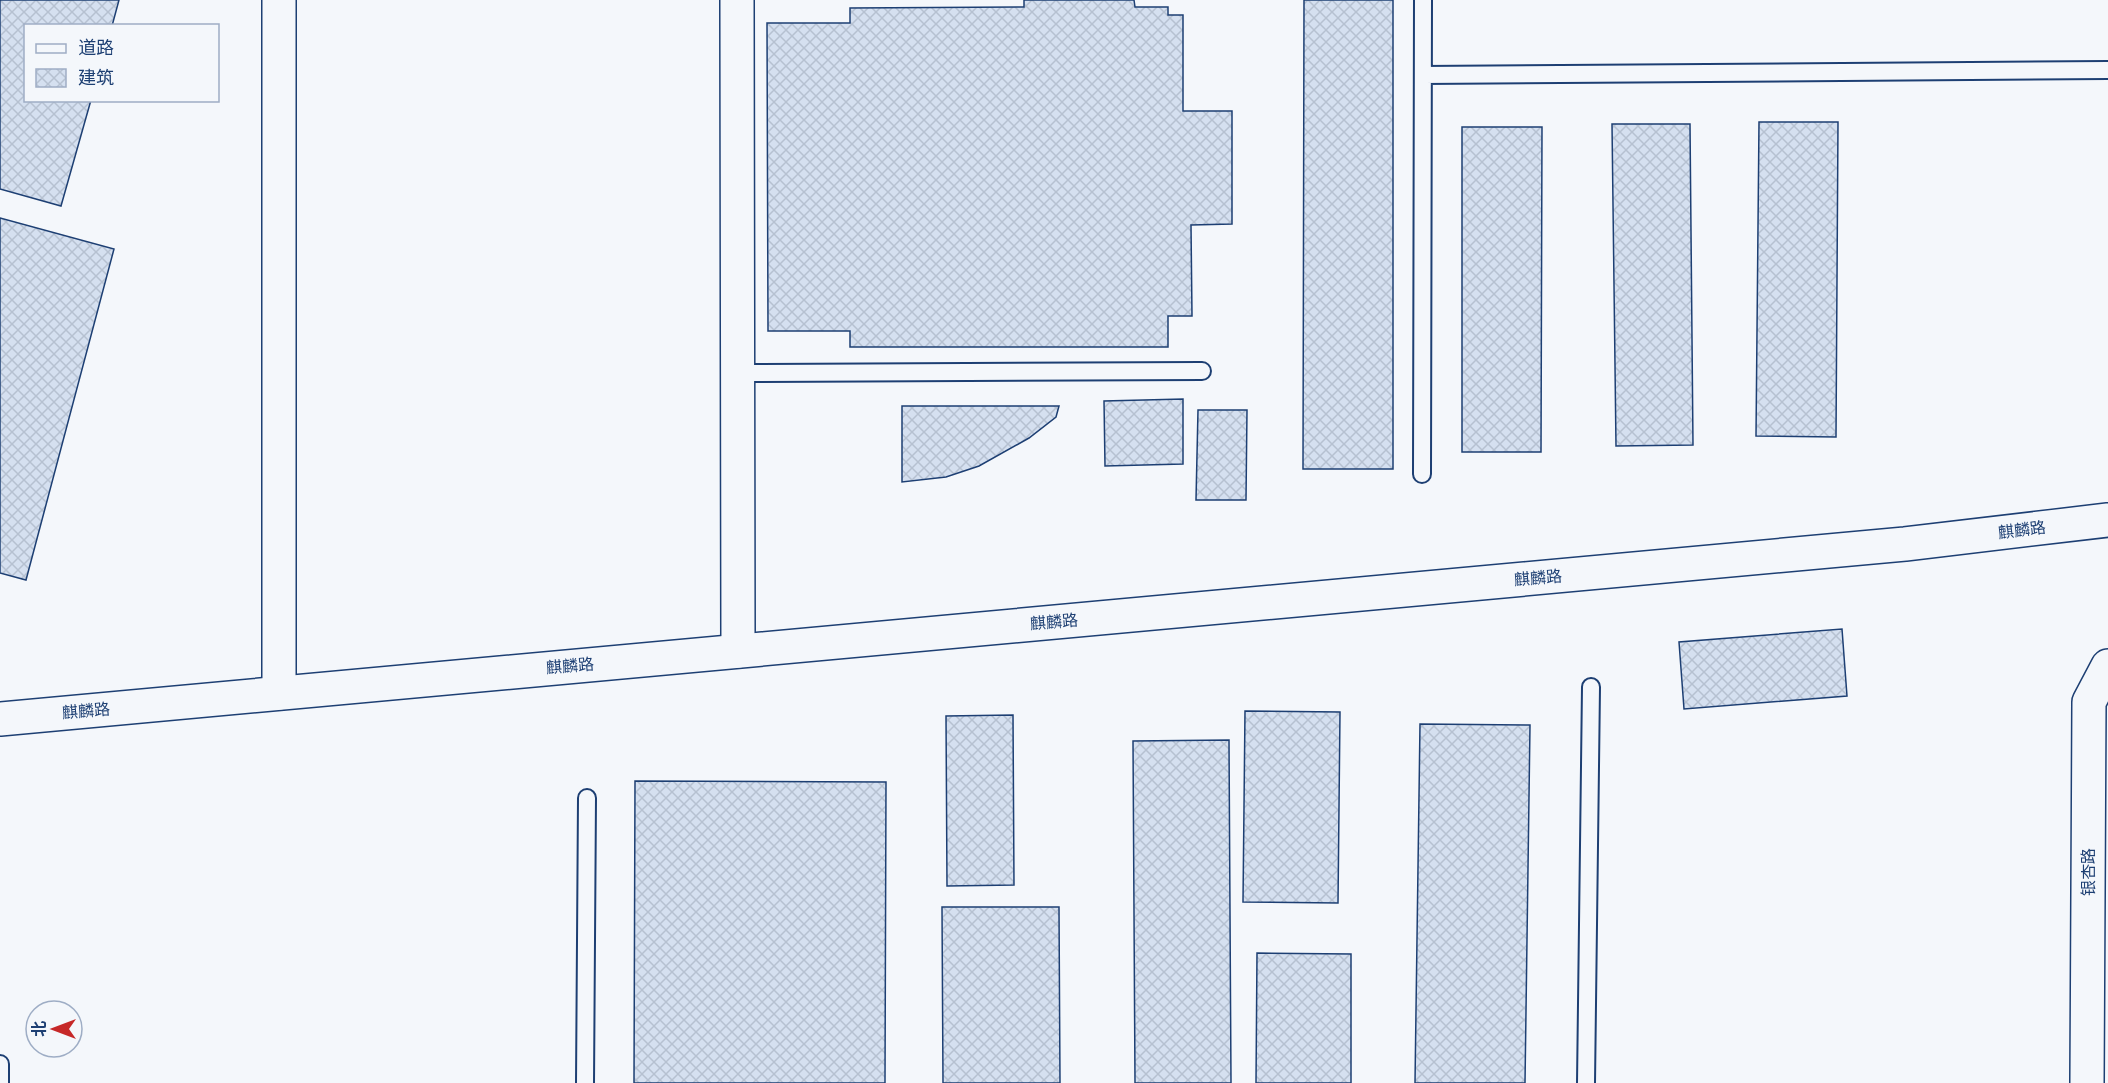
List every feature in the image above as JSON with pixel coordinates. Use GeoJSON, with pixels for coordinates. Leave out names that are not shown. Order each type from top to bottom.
{"type":"FeatureCollection","features":[{"type":"Feature","properties":{"kind":"street"},"geometry":{"type":"LineString","coordinates":[[279,0],[279,693]]}},
{"type":"Feature","properties":{"kind":"street"},"geometry":{"type":"LineString","coordinates":[[737,0],[738,651]]}},
{"type":"Feature","properties":{"kind":"street","name":"麒麟路"},"geometry":{"type":"LineString","coordinates":[[0,719],[1905,544],[2108,520]]}},
{"type":"Feature","properties":{"kind":"street","name":"银杏路"},"geometry":{"type":"LineString","coordinates":[[2087,1083],[2089,702],[2108,666]]}},
{"type":"Feature","properties":{"kind":"lane"},"geometry":{"type":"LineString","coordinates":[[1422,474],[1423,0]]}},
{"type":"Feature","properties":{"kind":"lane"},"geometry":{"type":"LineString","coordinates":[[1423,75],[2108,70]]}},
{"type":"Feature","properties":{"kind":"lane"},"geometry":{"type":"LineString","coordinates":[[738,373],[1202,371]]}},
{"type":"Feature","properties":{"kind":"lane"},"geometry":{"type":"LineString","coordinates":[[1586,1083],[1591,687]]}},
{"type":"Feature","properties":{"kind":"lane"},"geometry":{"type":"LineString","coordinates":[[585,1083],[587,798]]}},
{"type":"Feature","properties":{"kind":"lane"},"geometry":{"type":"LineString","coordinates":[[0,1064],[0,1083]]}},
{"type":"Feature","properties":{"kind":"building"},"geometry":{"type":"Polygon","coordinates":[[[0,0],[119,0],[113,24],[24,24],[24,102],[90,102],[61,206],[0,189],[0,0]]]}},
{"type":"Feature","properties":{"kind":"building"},"geometry":{"type":"Polygon","coordinates":[[[1024,0],[1134,0],[1135,7],[1168,7],[1168,15],[1183,15],[1183,111],[1232,111],[1232,224],[1191,225],[1192,316],[1168,316],[1168,347],[850,347],[850,331],[768,331],[767,23],[850,23],[850,8],[1024,7],[1024,0]]]}},
{"type":"Feature","properties":{"kind":"building"},"geometry":{"type":"Polygon","coordinates":[[[1304,0],[1393,0],[1393,469],[1303,469],[1304,0]]]}},
{"type":"Feature","properties":{"kind":"building"},"geometry":{"type":"Polygon","coordinates":[[[1759,122],[1838,122],[1836,437],[1756,436],[1759,122]]]}},
{"type":"Feature","properties":{"kind":"building"},"geometry":{"type":"Polygon","coordinates":[[[1612,124],[1690,124],[1693,445],[1616,446],[1612,124]]]}},
{"type":"Feature","properties":{"kind":"building"},"geometry":{"type":"Polygon","coordinates":[[[1462,127],[1542,127],[1541,452],[1462,452],[1462,127]]]}},
{"type":"Feature","properties":{"kind":"building"},"geometry":{"type":"Polygon","coordinates":[[[0,218],[114,249],[26,580],[0,573],[0,218]]]}},
{"type":"Feature","properties":{"kind":"building"},"geometry":{"type":"Polygon","coordinates":[[[1183,399],[1183,464],[1105,466],[1104,401],[1183,399]]]}},
{"type":"Feature","properties":{"kind":"building"},"geometry":{"type":"Polygon","coordinates":[[[902,406],[1059,406],[1056,417],[1029,438],[979,466],[946,477],[902,482],[902,406]]]}},
{"type":"Feature","properties":{"kind":"building"},"geometry":{"type":"Polygon","coordinates":[[[1198,410],[1247,410],[1246,500],[1196,500],[1198,410]]]}},
{"type":"Feature","properties":{"kind":"building"},"geometry":{"type":"Polygon","coordinates":[[[1842,629],[1847,696],[1684,709],[1679,642],[1842,629]]]}},
{"type":"Feature","properties":{"kind":"building"},"geometry":{"type":"Polygon","coordinates":[[[1245,711],[1340,712],[1338,903],[1243,902],[1245,711]]]}},
{"type":"Feature","properties":{"kind":"building"},"geometry":{"type":"Polygon","coordinates":[[[1013,715],[1014,885],[947,886],[946,716],[1013,715]]]}},
{"type":"Feature","properties":{"kind":"building"},"geometry":{"type":"Polygon","coordinates":[[[1420,724],[1530,725],[1525,1083],[1415,1083],[1420,724]]]}},
{"type":"Feature","properties":{"kind":"building"},"geometry":{"type":"Polygon","coordinates":[[[1229,740],[1231,1083],[1135,1083],[1133,741],[1229,740]]]}},
{"type":"Feature","properties":{"kind":"building"},"geometry":{"type":"Polygon","coordinates":[[[635,781],[886,782],[885,1083],[634,1083],[635,781]]]}},
{"type":"Feature","properties":{"kind":"building"},"geometry":{"type":"Polygon","coordinates":[[[942,907],[1059,907],[1060,1083],[943,1083],[942,907]]]}},
{"type":"Feature","properties":{"kind":"building"},"geometry":{"type":"Polygon","coordinates":[[[1257,953],[1351,954],[1351,1083],[1256,1083],[1257,953]]]}}]}
